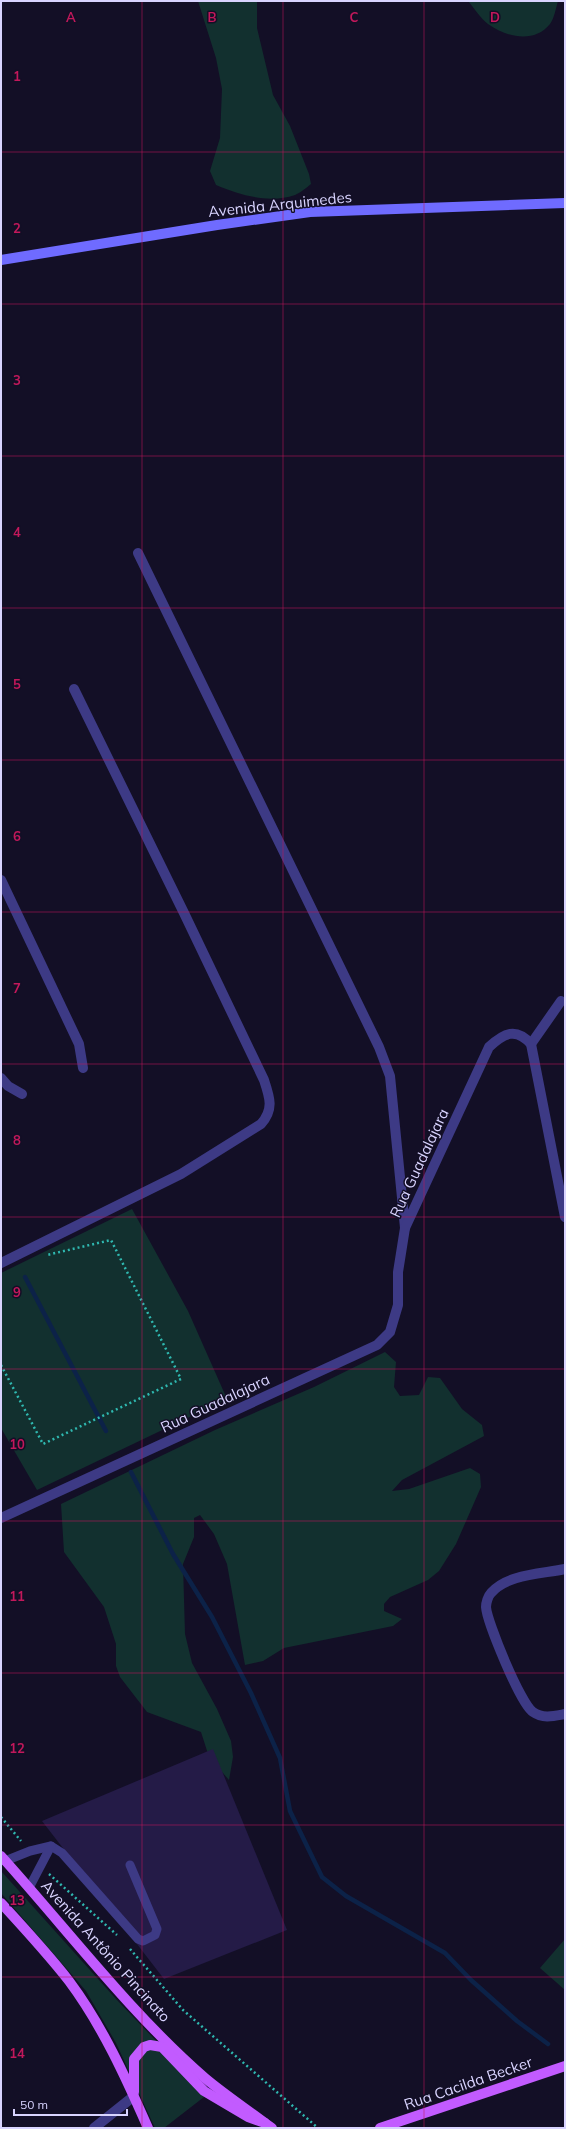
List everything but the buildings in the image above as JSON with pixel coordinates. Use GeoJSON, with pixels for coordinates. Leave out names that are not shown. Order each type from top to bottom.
{"type":"FeatureCollection","features":[{"type":"Feature","properties":{"kind":"main road","name":"Avenida Arquimedes"},"geometry":{"type":"LineString","coordinates":[[1,260],[217,225],[310,212],[565,203]]}},
{"type":"Feature","properties":{"kind":"main road","name":"Avenida Antônio Pincinato"},"geometry":{"type":"LineString","coordinates":[[3,1859],[131,2004],[205,2078],[269,2126]]}},
{"type":"Feature","properties":{"kind":"main road"},"geometry":{"type":"LineString","coordinates":[[1,1903],[69,1982],[105,2039],[134,2096],[148,2128]]}},
{"type":"Feature","properties":{"kind":"main road"},"geometry":{"type":"LineString","coordinates":[[134,2096],[134,2059],[144,2047],[157,2045],[162,2047],[204,2091],[248,2117],[269,2126]]}},
{"type":"Feature","properties":{"kind":"main road","name":"Rua Cacilda Becker"},"geometry":{"type":"LineString","coordinates":[[380,2128],[565,2066]]}},
{"type":"Feature","properties":{"kind":"street"},"geometry":{"type":"LineString","coordinates":[[138,553],[379,1047],[390,1076],[405,1228]]}},
{"type":"Feature","properties":{"kind":"street"},"geometry":{"type":"LineString","coordinates":[[1,1263],[187,1170],[261,1124],[268,1115],[270,1105],[264,1080],[74,689]]}},
{"type":"Feature","properties":{"kind":"street"},"geometry":{"type":"LineString","coordinates":[[1,880],[79,1044],[83,1068]]}},
{"type":"Feature","properties":{"kind":"street"},"geometry":{"type":"LineString","coordinates":[[560,1001],[531,1044],[561,1178],[565,1217]]}},
{"type":"Feature","properties":{"kind":"street","name":"Rua Guadalajara"},"geometry":{"type":"LineString","coordinates":[[1,1518],[377,1345],[390,1332],[398,1305],[398,1272],[405,1228],[489,1047],[498,1038],[511,1032],[523,1035],[531,1044]]}},
{"type":"Feature","properties":{"kind":"street"},"geometry":{"type":"LineString","coordinates":[[1,1078],[8,1086],[22,1094]]}},
{"type":"Feature","properties":{"kind":"street"},"geometry":{"type":"LineString","coordinates":[[565,1569],[513,1580],[498,1586],[489,1594],[486,1606],[489,1622],[522,1698],[531,1711],[541,1716],[565,1714]]}},
{"type":"Feature","properties":{"kind":"street"},"geometry":{"type":"LineString","coordinates":[[94,2128],[134,2096]]}},
{"type":"Feature","properties":{"kind":"lane"},"geometry":{"type":"LineString","coordinates":[[3,1859],[52,1846]]}},
{"type":"Feature","properties":{"kind":"lane"},"geometry":{"type":"LineString","coordinates":[[52,1846],[62,1853],[138,1939],[143,1941],[155,1935],[157,1929],[130,1865]]}},
{"type":"Feature","properties":{"kind":"lane"},"geometry":{"type":"LineString","coordinates":[[29,1888],[40,1865],[52,1846]]}},
{"type":"Feature","properties":{"kind":"path"},"geometry":{"type":"LineString","coordinates":[[1,1366],[43,1444],[181,1379],[111,1240],[45,1256]]}},
{"type":"Feature","properties":{"kind":"path"},"geometry":{"type":"LineString","coordinates":[[1,1818],[30,1852]]}},
{"type":"Feature","properties":{"kind":"path"},"geometry":{"type":"LineString","coordinates":[[40,1865],[121,1938]]}},
{"type":"Feature","properties":{"kind":"path"},"geometry":{"type":"LineString","coordinates":[[126,1944],[183,2010],[318,2128]]}},
{"type":"Feature","properties":{"kind":"green space"},"geometry":{"type":"Polygon","coordinates":[[[198,1],[257,1],[257,28],[273,95],[290,126],[309,174],[311,184],[297,194],[285,198],[275,199],[255,197],[216,185],[210,171],[220,138],[222,89],[216,58],[198,1]]]}},
{"type":"Feature","properties":{"kind":"green space"},"geometry":{"type":"Polygon","coordinates":[[[468,1],[558,1],[550,24],[536,34],[520,36],[511,35],[495,29],[485,22],[468,1]]]}},
{"type":"Feature","properties":{"kind":"green space"},"geometry":{"type":"Polygon","coordinates":[[[132,1209],[188,1311],[227,1399],[37,1490],[1,1428],[1,1273],[132,1209]]]}},
{"type":"Feature","properties":{"kind":"green space"},"geometry":{"type":"Polygon","coordinates":[[[385,1352],[396,1362],[394,1387],[400,1396],[419,1395],[428,1377],[440,1378],[462,1409],[482,1425],[484,1436],[402,1480],[392,1491],[409,1489],[470,1468],[480,1474],[481,1487],[456,1544],[439,1571],[428,1580],[390,1597],[384,1604],[384,1611],[402,1619],[393,1626],[284,1648],[263,1661],[245,1665],[227,1564],[214,1534],[200,1515],[194,1518],[194,1537],[183,1564],[185,1634],[192,1663],[217,1709],[231,1741],[233,1757],[229,1780],[209,1757],[201,1732],[147,1712],[120,1677],[116,1666],[116,1644],[104,1607],[64,1552],[61,1504],[215,1430],[314,1387],[385,1352]]]}},
{"type":"Feature","properties":{"kind":"green space"},"geometry":{"type":"Polygon","coordinates":[[[1,1871],[116,1999],[162,2047],[204,2097],[164,2128],[155,2128],[116,2043],[86,1991],[1,1893],[1,1871]]]}},
{"type":"Feature","properties":{"kind":"green space"},"geometry":{"type":"Polygon","coordinates":[[[565,1939],[565,1990],[540,1968],[565,1939]]]}},
{"type":"Feature","properties":{"kind":"waterway"},"geometry":{"type":"LineString","coordinates":[[25,1277],[106,1431]]}},
{"type":"Feature","properties":{"kind":"waterway"},"geometry":{"type":"LineString","coordinates":[[131,1472],[173,1554],[212,1617],[251,1693],[280,1758],[290,1811],[322,1877],[346,1896],[445,1953],[471,1980],[517,2021],[548,2044]]}}]}
